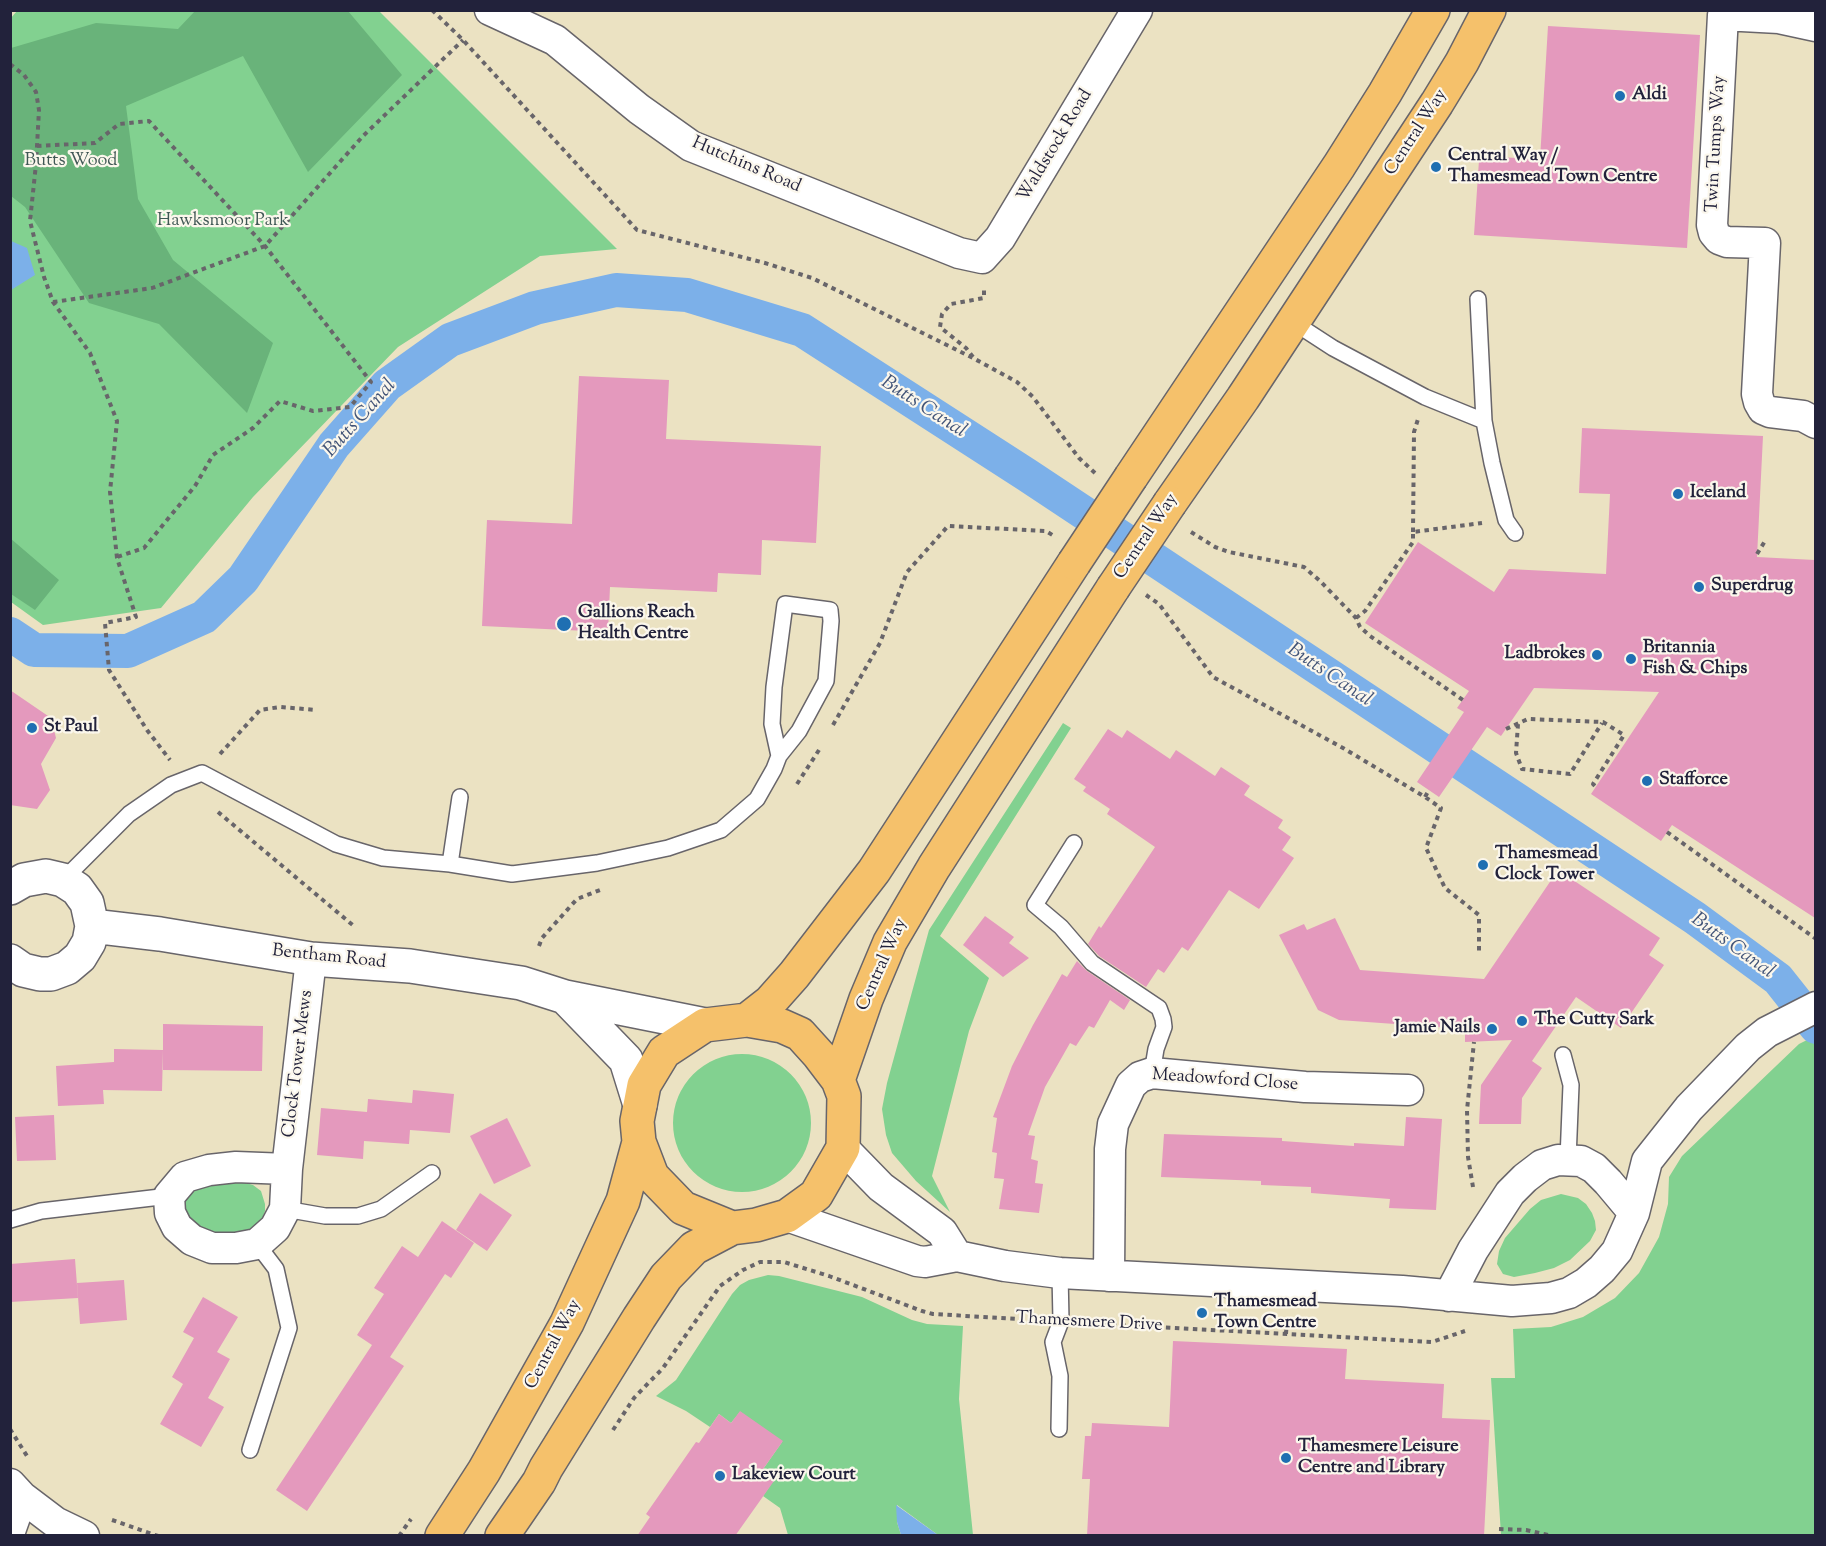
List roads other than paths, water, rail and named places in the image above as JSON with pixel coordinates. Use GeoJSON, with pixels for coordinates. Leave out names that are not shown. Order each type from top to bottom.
{"type":"FeatureCollection","features":[{"type":"Feature","properties":{"kind":"main road"},"geometry":{"type":"LineString","coordinates":[[747,1020],[770,1002],[794,975],[874,872],[1074,563],[1339,166],[1390,86],[1434,10]]}},
{"type":"Feature","properties":{"kind":"main road","name":"Central Way"},"geometry":{"type":"LineString","coordinates":[[838,1080],[866,999],[890,942],[933,867],[1113,588],[1178,516],[1293,322],[1437,104],[1489,10]]}},
{"type":"Feature","properties":{"kind":"main road","name":"Central Way"},"geometry":{"type":"LineString","coordinates":[[732,1228],[683,1208],[652,1176],[639,1142],[637,1121],[644,1085],[664,1052],[705,1025],[747,1020],[782,1026],[800,1034],[838,1080],[844,1096],[843,1148]]}},
{"type":"Feature","properties":{"kind":"main road","name":"Central Way"},"geometry":{"type":"LineString","coordinates":[[442,1536],[484,1471],[567,1323],[623,1201],[639,1142]]}},
{"type":"Feature","properties":{"kind":"main road"},"geometry":{"type":"LineString","coordinates":[[502,1536],[539,1482],[666,1277],[694,1248],[732,1228],[756,1225],[787,1216],[816,1195],[843,1148]]}},
{"type":"Feature","properties":{"kind":"street","name":"Hutchins Road"},"geometry":{"type":"LineString","coordinates":[[490,10],[555,40],[639,109],[691,146],[971,255]]}},
{"type":"Feature","properties":{"kind":"street","name":"Waldstock Road"},"geometry":{"type":"LineString","coordinates":[[971,255],[1000,238],[1137,10]]}},
{"type":"Feature","properties":{"kind":"street","name":"Twin Tumps Way"},"geometry":{"type":"LineString","coordinates":[[1808,20],[1715,13],[1712,225],[1714,233],[1726,242],[1765,243],[1759,402],[1763,409],[1770,412],[1803,416],[1815,423]]}},
{"type":"Feature","properties":{"kind":"street"},"geometry":{"type":"LineString","coordinates":[[10,888],[24,880],[46,876],[63,880],[77,889],[87,903],[92,926],[89,942],[80,957],[67,968],[51,974],[40,974],[23,970],[10,961]]}},
{"type":"Feature","properties":{"kind":"street","name":"Bentham Road"},"geometry":{"type":"LineString","coordinates":[[92,926],[160,934],[311,959],[421,968],[521,983],[565,997],[705,1025]]}},
{"type":"Feature","properties":{"kind":"street","name":"Clock Tower Mews"},"geometry":{"type":"LineString","coordinates":[[285,1209],[287,1169],[311,959]]}},
{"type":"Feature","properties":{"kind":"street","name":"Bentham Road"},"geometry":{"type":"LineString","coordinates":[[565,997],[626,1060],[640,1105]]}},
{"type":"Feature","properties":{"kind":"street"},"geometry":{"type":"LineString","coordinates":[[787,1216],[925,1262],[957,1256],[1005,1266],[1060,1273],[1402,1291],[1512,1301],[1551,1298],[1569,1293],[1586,1283],[1617,1251],[1634,1213],[1647,1161],[1689,1108],[1748,1047],[1767,1032],[1815,1006]]}},
{"type":"Feature","properties":{"kind":"street","name":"Meadowford Close"},"geometry":{"type":"LineString","coordinates":[[1109,1276],[1110,1149],[1113,1124],[1131,1085],[1140,1077],[1152,1073],[1305,1087],[1408,1090]]}},
{"type":"Feature","properties":{"kind":"street"},"geometry":{"type":"LineString","coordinates":[[843,1148],[881,1186],[942,1232],[957,1256]]}},
{"type":"Feature","properties":{"kind":"street"},"geometry":{"type":"LineString","coordinates":[[1449,1296],[1473,1250],[1510,1193],[1542,1165],[1558,1160],[1581,1161],[1594,1168],[1634,1213]]}},
{"type":"Feature","properties":{"kind":"street"},"geometry":{"type":"LineString","coordinates":[[285,1209],[275,1228],[257,1244],[236,1248],[212,1248],[192,1240],[177,1227],[170,1214],[170,1196],[185,1177],[209,1170],[236,1167],[287,1169]]}},
{"type":"Feature","properties":{"kind":"street"},"geometry":{"type":"LineString","coordinates":[[10,1531],[16,1490]]}},
{"type":"Feature","properties":{"kind":"street"},"geometry":{"type":"LineString","coordinates":[[16,1490],[54,1522],[84,1536]]}},
{"type":"Feature","properties":{"kind":"lane"},"geometry":{"type":"LineString","coordinates":[[1478,299],[1484,421],[1506,520],[1515,533]]}},
{"type":"Feature","properties":{"kind":"lane"},"geometry":{"type":"LineString","coordinates":[[1293,322],[1333,348],[1425,398],[1484,421]]}},
{"type":"Feature","properties":{"kind":"lane"},"geometry":{"type":"LineString","coordinates":[[63,880],[129,814],[171,785],[202,773],[336,844],[383,858],[450,864],[512,874],[597,863],[668,848],[721,830],[756,799],[779,756],[799,732],[826,681],[830,610],[786,604],[774,687],[772,724],[779,756]]}},
{"type":"Feature","properties":{"kind":"lane"},"geometry":{"type":"LineString","coordinates":[[450,864],[460,797]]}},
{"type":"Feature","properties":{"kind":"lane"},"geometry":{"type":"LineString","coordinates":[[1074,843],[1035,905],[1061,927],[1092,963],[1159,1008],[1164,1027],[1156,1049],[1152,1073]]}},
{"type":"Feature","properties":{"kind":"lane"},"geometry":{"type":"LineString","coordinates":[[1563,1055],[1571,1085],[1568,1159]]}},
{"type":"Feature","properties":{"kind":"lane"},"geometry":{"type":"LineString","coordinates":[[285,1209],[325,1216],[358,1216],[381,1209],[432,1173]]}},
{"type":"Feature","properties":{"kind":"lane"},"geometry":{"type":"LineString","coordinates":[[10,1220],[41,1211],[170,1196]]}},
{"type":"Feature","properties":{"kind":"lane"},"geometry":{"type":"LineString","coordinates":[[250,1450],[290,1328],[276,1269],[257,1244]]}},
{"type":"Feature","properties":{"kind":"lane"},"geometry":{"type":"LineString","coordinates":[[1059,1430],[1060,1376],[1053,1342],[1061,1321],[1060,1273]]}},
{"type":"Feature","properties":{"kind":"water"},"geometry":{"type":"Polygon","coordinates":[[[11,241],[27,248],[35,275],[11,290],[11,241]]]}},
{"type":"Feature","properties":{"kind":"water"},"geometry":{"type":"Polygon","coordinates":[[[896,1505],[938,1535],[901,1535],[897,1522],[896,1505]]]}},
{"type":"Feature","properties":{"kind":"waterway","name":"Butts Canal"},"geometry":{"type":"LineString","coordinates":[[10,634],[34,650],[128,651],[204,617],[243,579],[334,445],[387,385],[450,340],[535,308],[616,290],[687,295],[802,330],[1027,475],[1695,918],[1778,979],[1816,1027]]}},
{"type":"Feature","properties":{"kind":"place","name":"Aldi"},"geometry":{"type":"Point","coordinates":[1620,96]}},
{"type":"Feature","properties":{"kind":"place","name":"Central Way / Thamesmead Town Centre"},"geometry":{"type":"Point","coordinates":[1436,167]}},
{"type":"Feature","properties":{"kind":"place","name":"Iceland"},"geometry":{"type":"Point","coordinates":[1678,494]}},
{"type":"Feature","properties":{"kind":"place","name":"Superdrug"},"geometry":{"type":"Point","coordinates":[1699,587]}},
{"type":"Feature","properties":{"kind":"place","name":"Gallions Reach Health Centre"},"geometry":{"type":"Point","coordinates":[564,624]}},
{"type":"Feature","properties":{"kind":"place","name":"Ladbrokes"},"geometry":{"type":"Point","coordinates":[1597,655]}},
{"type":"Feature","properties":{"kind":"place","name":"Britannia Fish & Chips"},"geometry":{"type":"Point","coordinates":[1631,659]}},
{"type":"Feature","properties":{"kind":"place","name":"St Paul"},"geometry":{"type":"Point","coordinates":[32,728]}},
{"type":"Feature","properties":{"kind":"place","name":"Stafforce"},"geometry":{"type":"Point","coordinates":[1647,781]}},
{"type":"Feature","properties":{"kind":"place","name":"Thamesmead Clock Tower"},"geometry":{"type":"Point","coordinates":[1483,865]}},
{"type":"Feature","properties":{"kind":"place","name":"The Cutty Sark"},"geometry":{"type":"Point","coordinates":[1522,1021]}},
{"type":"Feature","properties":{"kind":"place","name":"Jamie Nails"},"geometry":{"type":"Point","coordinates":[1492,1029]}},
{"type":"Feature","properties":{"kind":"place","name":"Thamesmead Town Centre"},"geometry":{"type":"Point","coordinates":[1202,1313]}},
{"type":"Feature","properties":{"kind":"place","name":"Thamesmere Leisure Centre and Library"},"geometry":{"type":"Point","coordinates":[1286,1458]}},
{"type":"Feature","properties":{"kind":"place","name":"Lakeview Court"},"geometry":{"type":"Point","coordinates":[720,1476]}},
{"type":"Feature","properties":{"kind":"park label","name":"Butts Wood"},"geometry":{"type":"Point","coordinates":[71,162]}},
{"type":"Feature","properties":{"kind":"park label","name":"Hawksmoor Park"},"geometry":{"type":"Point","coordinates":[223,222]}}]}
